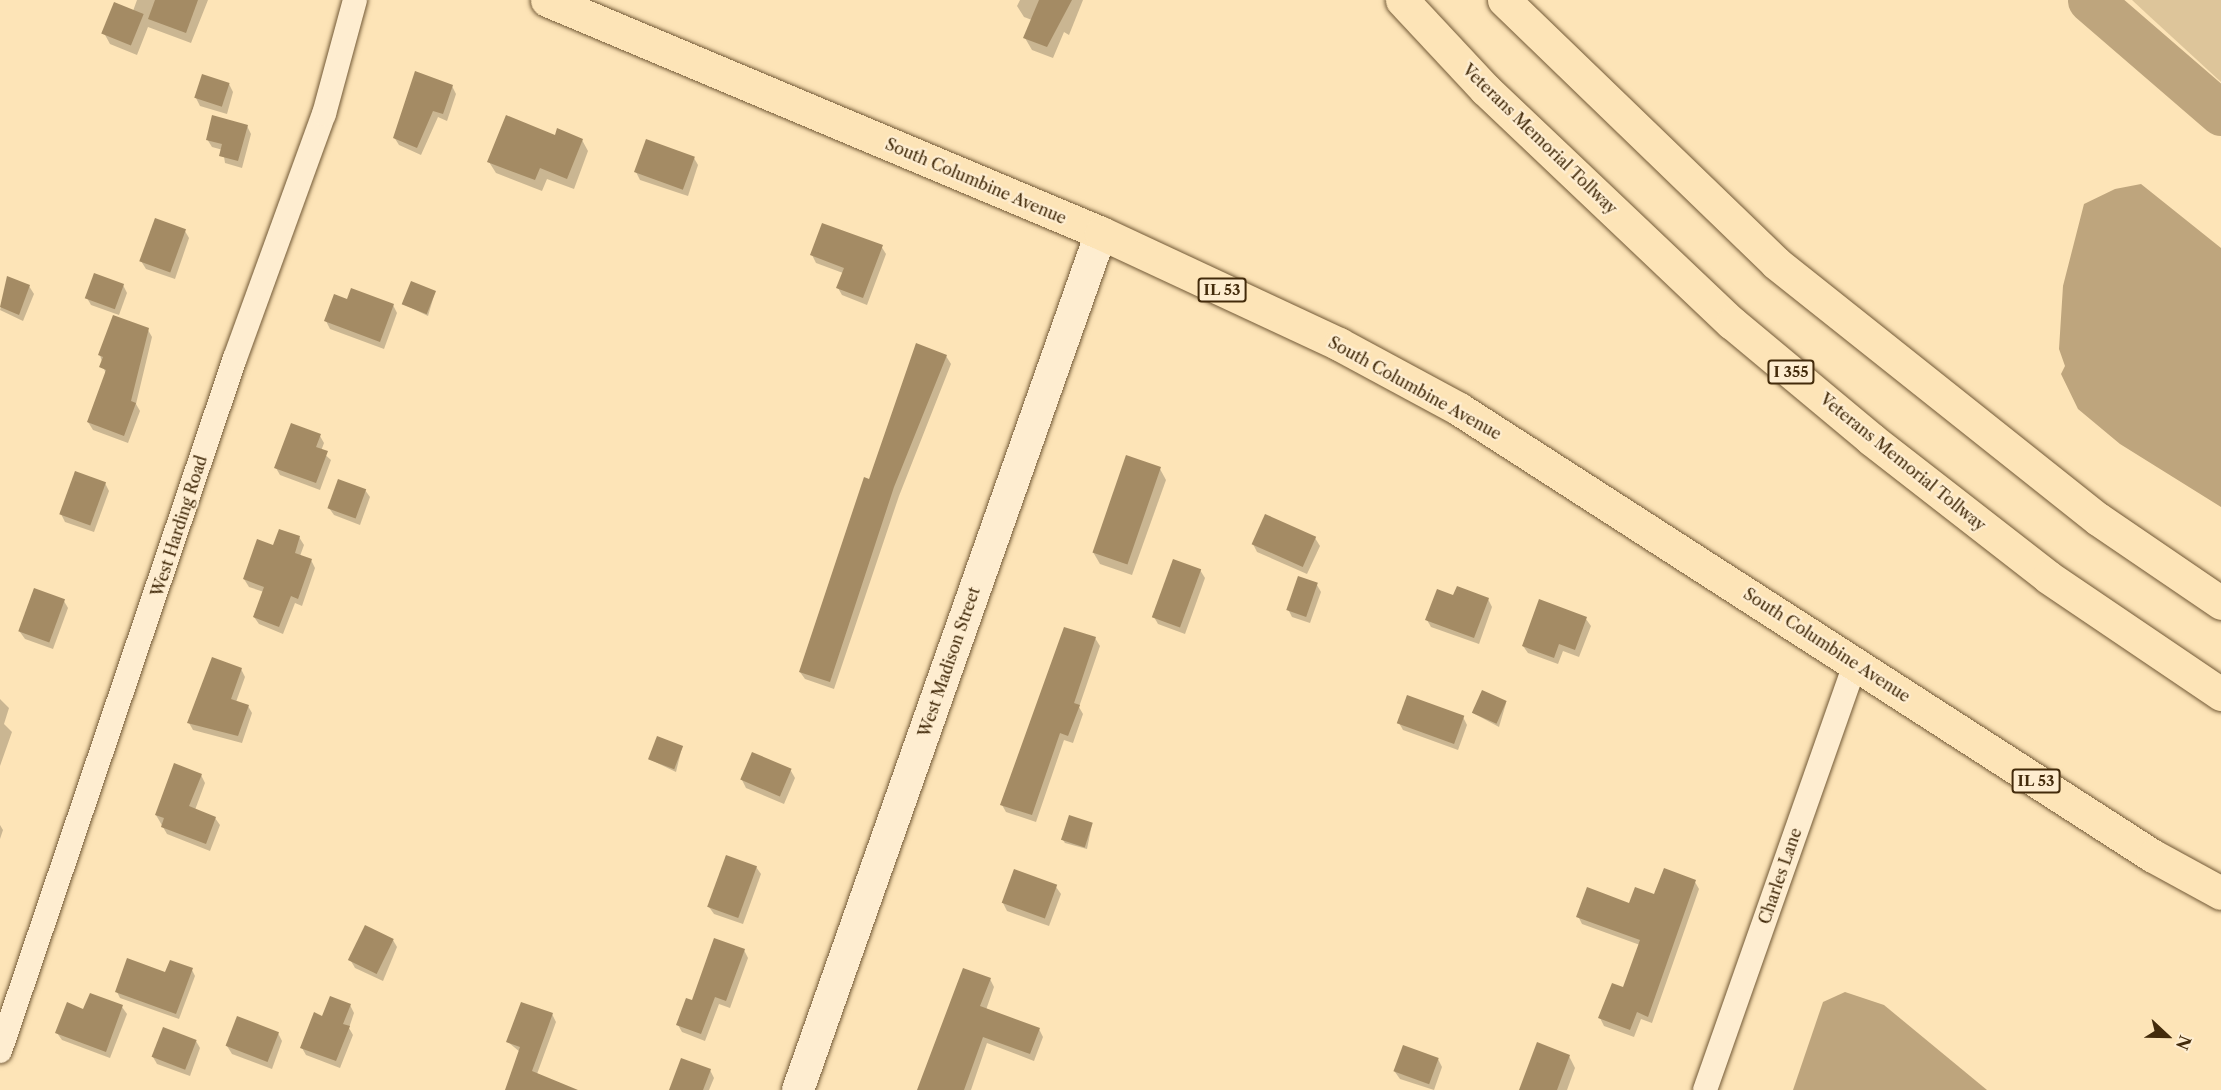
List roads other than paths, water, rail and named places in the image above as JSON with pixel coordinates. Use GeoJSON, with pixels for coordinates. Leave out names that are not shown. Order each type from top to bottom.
{"type":"FeatureCollection","features":[{"type":"Feature","properties":{"kind":"main road","name":"South Columbine Avenue"},"geometry":{"type":"LineString","coordinates":[[547,0],[1101,233],[1339,344],[1459,409],[2153,856],[2221,893]]}},
{"type":"Feature","properties":{"kind":"main road","name":"Veterans Memorial Tollway"},"geometry":{"type":"LineString","coordinates":[[1402,0],[1485,89],[1741,330],[1871,439],[2048,577],[2221,694]]}},
{"type":"Feature","properties":{"kind":"main road"},"geometry":{"type":"LineString","coordinates":[[1504,0],[1776,263],[2089,512],[2221,603]]}},
{"type":"Feature","properties":{"kind":"street","name":"West Harding Road"},"geometry":{"type":"LineString","coordinates":[[0,1051],[235,358],[324,114],[355,0]]}},
{"type":"Feature","properties":{"kind":"street","name":"West Madison Street"},"geometry":{"type":"LineString","coordinates":[[798,1090],[1101,233]]}},
{"type":"Feature","properties":{"kind":"street","name":"Charles Lane"},"geometry":{"type":"LineString","coordinates":[[1705,1090],[1855,663]]}},
{"type":"Feature","properties":{"kind":"waterway"},"geometry":{"type":"LineString","coordinates":[[2090,0],[2221,113]]}}]}
